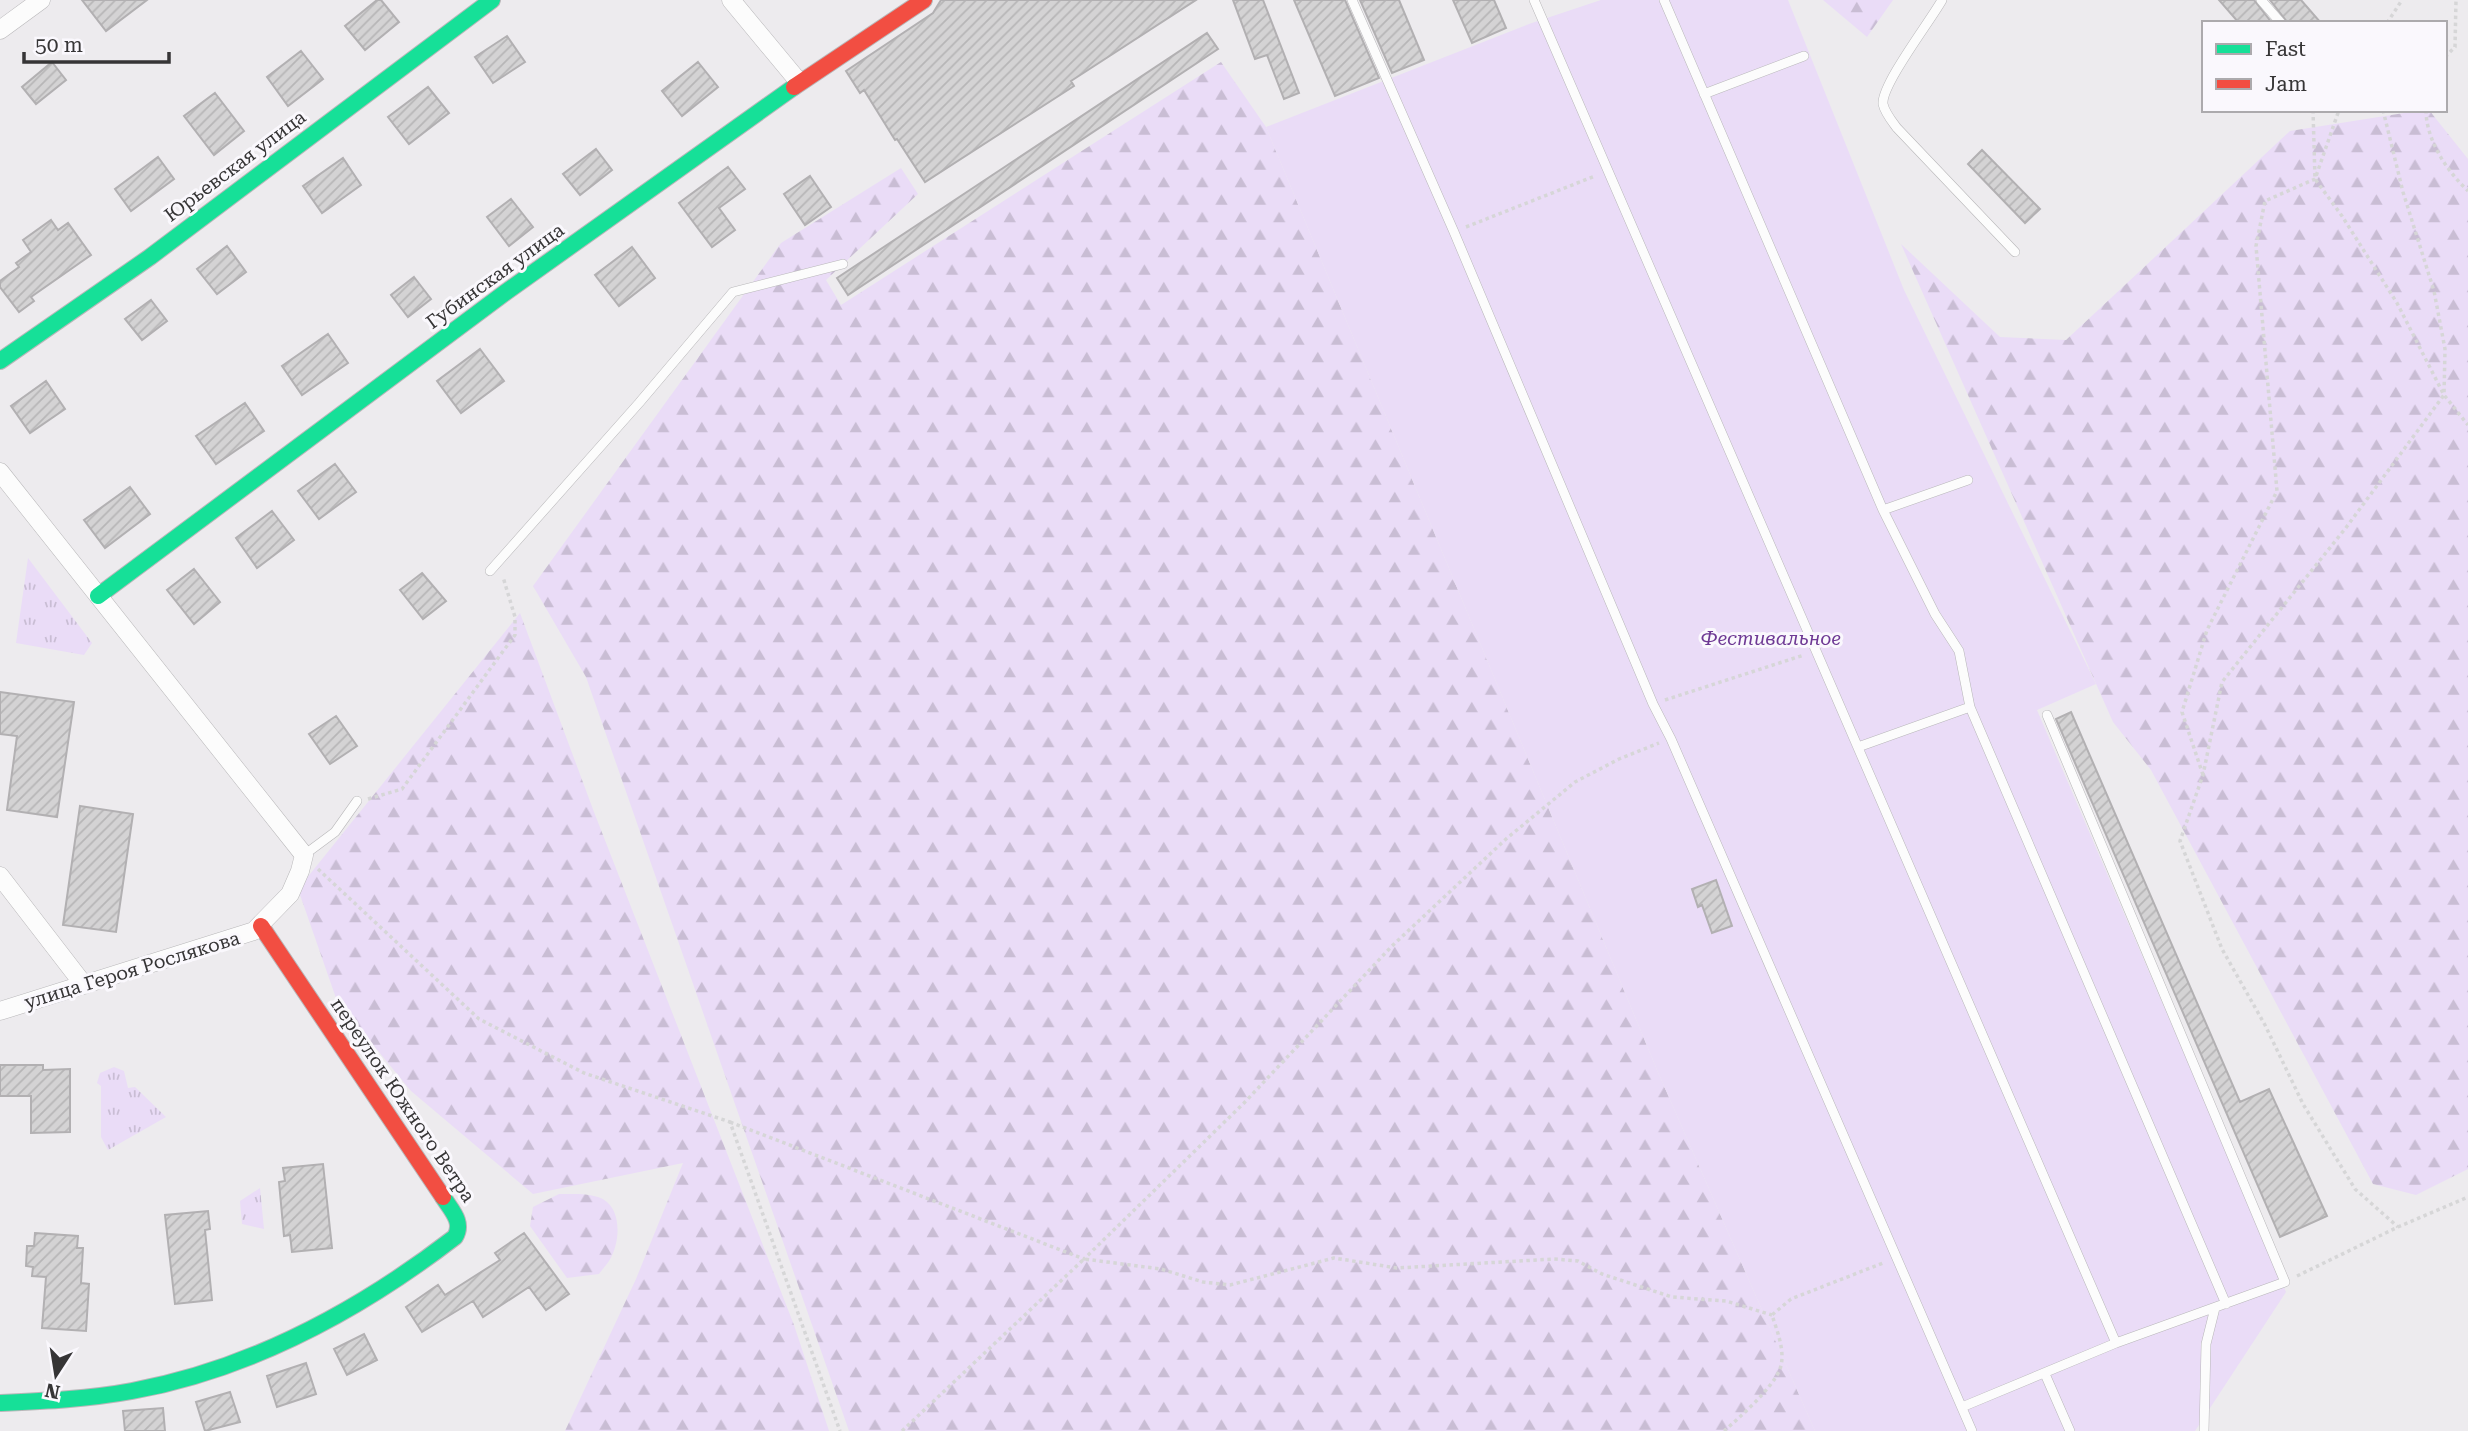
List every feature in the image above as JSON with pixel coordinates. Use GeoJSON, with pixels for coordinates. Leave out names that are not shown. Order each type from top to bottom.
{"type":"FeatureCollection","features":[{"type":"Feature","properties":{"kind":"street"},"geometry":{"type":"LineString","coordinates":[[0,30],[41,0]]}},
{"type":"Feature","properties":{"kind":"street","name":"Юрьевская улица"},"geometry":{"type":"LineString","coordinates":[[0,361],[150,257],[492,0]]}},
{"type":"Feature","properties":{"kind":"street"},"geometry":{"type":"LineString","coordinates":[[731,0],[799,82]]}},
{"type":"Feature","properties":{"kind":"street","name":"Губинская улица"},"geometry":{"type":"LineString","coordinates":[[98,596],[447,337],[799,82],[924,0]]}},
{"type":"Feature","properties":{"kind":"street"},"geometry":{"type":"LineString","coordinates":[[0,472],[304,855]]}},
{"type":"Feature","properties":{"kind":"street","name":"улица Героя Рослякова"},"geometry":{"type":"LineString","coordinates":[[0,1011],[254,931],[290,894],[304,855]]}},
{"type":"Feature","properties":{"kind":"street"},"geometry":{"type":"LineString","coordinates":[[0,876],[84,985]]}},
{"type":"Feature","properties":{"kind":"street","name":"переулок Южного Ветра"},"geometry":{"type":"LineString","coordinates":[[0,1403],[72,1400],[151,1388],[239,1363],[326,1325],[416,1268],[455,1237],[459,1230],[457,1218],[261,926]]}},
{"type":"Feature","properties":{"kind":"lane"},"geometry":{"type":"LineString","coordinates":[[1352,0],[1454,232],[1653,704],[1671,738],[1972,1431]]}},
{"type":"Feature","properties":{"kind":"lane"},"geometry":{"type":"LineString","coordinates":[[1664,0],[1883,510],[1935,614],[1959,651],[1970,707],[2226,1304]]}},
{"type":"Feature","properties":{"kind":"lane"},"geometry":{"type":"LineString","coordinates":[[1942,0],[1897,71],[1884,94],[1883,104],[1897,128],[2015,252]]}},
{"type":"Feature","properties":{"kind":"lane"},"geometry":{"type":"LineString","coordinates":[[2261,0],[2279,21]]}},
{"type":"Feature","properties":{"kind":"lane"},"geometry":{"type":"LineString","coordinates":[[1538,1],[1607,172],[2116,1343]]}},
{"type":"Feature","properties":{"kind":"lane"},"geometry":{"type":"LineString","coordinates":[[1704,94],[1804,56]]}},
{"type":"Feature","properties":{"kind":"lane"},"geometry":{"type":"LineString","coordinates":[[490,570],[639,403],[733,292],[843,264]]}},
{"type":"Feature","properties":{"kind":"lane"},"geometry":{"type":"LineString","coordinates":[[1883,510],[1968,480]]}},
{"type":"Feature","properties":{"kind":"lane"},"geometry":{"type":"LineString","coordinates":[[1858,747],[1970,707]]}},
{"type":"Feature","properties":{"kind":"lane"},"geometry":{"type":"LineString","coordinates":[[1962,1407],[2116,1343],[2286,1282],[2047,715]]}},
{"type":"Feature","properties":{"kind":"lane"},"geometry":{"type":"LineString","coordinates":[[304,855],[335,832],[357,801]]}},
{"type":"Feature","properties":{"kind":"lane"},"geometry":{"type":"LineString","coordinates":[[2204,1431],[2206,1344],[2215,1308]]}},
{"type":"Feature","properties":{"kind":"lane"},"geometry":{"type":"LineString","coordinates":[[2045,1374],[2070,1431]]}},
{"type":"Feature","properties":{"kind":"path"},"geometry":{"type":"LineString","coordinates":[[2388,21],[2402,0]]}},
{"type":"Feature","properties":{"kind":"path"},"geometry":{"type":"LineString","coordinates":[[2447,55],[2455,47],[2456,0]]}},
{"type":"Feature","properties":{"kind":"path"},"geometry":{"type":"LineString","coordinates":[[2313,112],[2315,179],[2342,216],[2397,303],[2444,395],[2468,425]]}},
{"type":"Feature","properties":{"kind":"path"},"geometry":{"type":"LineString","coordinates":[[2203,775],[2182,712],[2207,630],[2277,491],[2256,246],[2265,201],[2315,179],[2338,112]]}},
{"type":"Feature","properties":{"kind":"path"},"geometry":{"type":"LineString","coordinates":[[2383,112],[2403,192],[2434,290],[2445,349],[2444,395],[2344,529],[2222,682],[2203,775],[2180,841],[2222,949],[2265,1025],[2302,1104],[2355,1189],[2398,1227]]}},
{"type":"Feature","properties":{"kind":"path"},"geometry":{"type":"LineString","coordinates":[[2426,112],[2426,124],[2452,176],[2468,191]]}},
{"type":"Feature","properties":{"kind":"path"},"geometry":{"type":"LineString","coordinates":[[1454,232],[1607,172]]}},
{"type":"Feature","properties":{"kind":"path"},"geometry":{"type":"LineString","coordinates":[[357,801],[378,798],[402,789],[515,635],[515,617],[498,562]]}},
{"type":"Feature","properties":{"kind":"path"},"geometry":{"type":"LineString","coordinates":[[1653,704],[1817,651]]}},
{"type":"Feature","properties":{"kind":"path"},"geometry":{"type":"LineString","coordinates":[[902,1431],[1244,1103],[1392,946],[1506,839],[1575,782],[1619,759],[1671,738]]}},
{"type":"Feature","properties":{"kind":"path"},"geometry":{"type":"LineString","coordinates":[[304,855],[479,1019],[584,1073],[730,1122],[1084,1259],[1161,1269],[1203,1282],[1230,1285],[1334,1258],[1397,1268],[1554,1259],[1578,1261],[1602,1274],[1672,1297],[1726,1301],[1772,1315]]}},
{"type":"Feature","properties":{"kind":"path"},"geometry":{"type":"LineString","coordinates":[[730,1122],[840,1431]]}},
{"type":"Feature","properties":{"kind":"path"},"geometry":{"type":"LineString","coordinates":[[2286,1282],[2398,1227],[2468,1197]]}},
{"type":"Feature","properties":{"kind":"path"},"geometry":{"type":"LineString","coordinates":[[1772,1315],[1791,1298],[1896,1258]]}},
{"type":"Feature","properties":{"kind":"path"},"geometry":{"type":"LineString","coordinates":[[1724,1431],[1746,1412],[1780,1368],[1781,1341],[1772,1315]]}},
{"type":"Feature","properties":{"kind":"green space","name":"Фестивальное"},"geometry":{"type":"Polygon","coordinates":[[[1601,0],[1788,0],[1904,290],[2096,684],[2037,710],[2286,1292],[2195,1431],[1815,1431],[1657,1070],[1266,127],[1529,24],[1601,0]]]}},
{"type":"Feature","properties":{"kind":"green space"},"geometry":{"type":"Polygon","coordinates":[[[1823,0],[1893,0],[1867,37],[1823,0]]]}},
{"type":"Feature","properties":{"kind":"green space"},"geometry":{"type":"Polygon","coordinates":[[[1221,62],[1266,127],[1657,1070],[1815,1431],[849,1431],[586,677],[533,586],[781,243],[901,168],[918,194],[826,280],[841,305],[1221,62]]]}},
{"type":"Feature","properties":{"kind":"green space"},"geometry":{"type":"Polygon","coordinates":[[[2410,112],[2431,112],[2468,159],[2468,1169],[2416,1195],[2373,1184],[2151,770],[2113,722],[1901,244],[2000,337],[2066,340],[2290,131],[2410,112]]]}},
{"type":"Feature","properties":{"kind":"green space"},"geometry":{"type":"Polygon","coordinates":[[[28,558],[92,643],[84,655],[16,643],[28,558]]]}},
{"type":"Feature","properties":{"kind":"green space"},"geometry":{"type":"Polygon","coordinates":[[[520,613],[594,812],[794,1325],[829,1431],[565,1431],[636,1279],[683,1163],[533,1194],[411,1091],[337,1001],[298,889],[520,613]]]}},
{"type":"Feature","properties":{"kind":"green space"},"geometry":{"type":"Polygon","coordinates":[[[114,1067],[124,1071],[128,1088],[135,1087],[166,1117],[108,1150],[101,1137],[101,1086],[97,1083],[100,1073],[114,1067]]]}},
{"type":"Feature","properties":{"kind":"green space"},"geometry":{"type":"Polygon","coordinates":[[[260,1188],[264,1229],[242,1224],[240,1201],[260,1188]]]}},
{"type":"Feature","properties":{"kind":"green space"},"geometry":{"type":"Polygon","coordinates":[[[559,1194],[598,1197],[606,1201],[616,1216],[616,1244],[609,1261],[599,1274],[567,1278],[530,1226],[533,1207],[559,1194]]]}},
{"type":"Feature","properties":{"kind":"building"},"geometry":{"type":"Polygon","coordinates":[[[82,0],[147,0],[106,31],[82,0]]]}},
{"type":"Feature","properties":{"kind":"building"},"geometry":{"type":"Polygon","coordinates":[[[377,0],[381,0],[399,22],[365,50],[345,26],[377,0]]]}},
{"type":"Feature","properties":{"kind":"building"},"geometry":{"type":"Polygon","coordinates":[[[941,0],[1196,0],[1071,81],[1074,86],[925,182],[864,90],[860,93],[846,71],[933,13],[941,0]]]}},
{"type":"Feature","properties":{"kind":"building"},"geometry":{"type":"Polygon","coordinates":[[[1233,0],[1263,0],[1299,93],[1284,99],[1267,55],[1255,59],[1233,0]]]}},
{"type":"Feature","properties":{"kind":"building"},"geometry":{"type":"Polygon","coordinates":[[[1294,0],[1345,0],[1379,78],[1335,96],[1294,0]]]}},
{"type":"Feature","properties":{"kind":"building"},"geometry":{"type":"Polygon","coordinates":[[[1360,0],[1399,0],[1424,60],[1392,73],[1360,0]]]}},
{"type":"Feature","properties":{"kind":"building"},"geometry":{"type":"Polygon","coordinates":[[[1453,0],[1494,0],[1506,28],[1472,43],[1453,0]]]}},
{"type":"Feature","properties":{"kind":"building"},"geometry":{"type":"Polygon","coordinates":[[[2219,0],[2254,0],[2270,21],[2237,21],[2219,0]]]}},
{"type":"Feature","properties":{"kind":"building"},"geometry":{"type":"Polygon","coordinates":[[[2270,0],[2301,0],[2319,21],[2286,21],[2270,0]]]}},
{"type":"Feature","properties":{"kind":"building"},"geometry":{"type":"Polygon","coordinates":[[[1207,33],[1218,49],[848,295],[837,278],[1207,33]]]}},
{"type":"Feature","properties":{"kind":"building"},"geometry":{"type":"Polygon","coordinates":[[[507,36],[525,62],[493,83],[475,57],[507,36]]]}},
{"type":"Feature","properties":{"kind":"building"},"geometry":{"type":"Polygon","coordinates":[[[301,51],[323,79],[288,106],[267,77],[301,51]]]}},
{"type":"Feature","properties":{"kind":"building"},"geometry":{"type":"Polygon","coordinates":[[[52,62],[66,80],[36,104],[22,87],[52,62]]]}},
{"type":"Feature","properties":{"kind":"building"},"geometry":{"type":"Polygon","coordinates":[[[698,62],[718,87],[682,116],[662,91],[698,62]]]}},
{"type":"Feature","properties":{"kind":"building"},"geometry":{"type":"Polygon","coordinates":[[[428,87],[449,113],[409,144],[388,117],[428,87]]]}},
{"type":"Feature","properties":{"kind":"building"},"geometry":{"type":"Polygon","coordinates":[[[215,93],[244,131],[214,155],[184,116],[215,93]]]}},
{"type":"Feature","properties":{"kind":"building"},"geometry":{"type":"Polygon","coordinates":[[[596,149],[612,170],[580,195],[563,174],[596,149]]]}},
{"type":"Feature","properties":{"kind":"building"},"geometry":{"type":"Polygon","coordinates":[[[1982,150],[2040,209],[2025,223],[1968,164],[1982,150]]]}},
{"type":"Feature","properties":{"kind":"building"},"geometry":{"type":"Polygon","coordinates":[[[158,157],[174,179],[131,211],[115,189],[158,157]]]}},
{"type":"Feature","properties":{"kind":"building"},"geometry":{"type":"Polygon","coordinates":[[[343,158],[361,185],[322,213],[303,186],[343,158]]]}},
{"type":"Feature","properties":{"kind":"building"},"geometry":{"type":"Polygon","coordinates":[[[728,167],[745,189],[719,208],[735,230],[712,247],[679,203],[728,167]]]}},
{"type":"Feature","properties":{"kind":"building"},"geometry":{"type":"Polygon","coordinates":[[[810,176],[831,207],[805,225],[784,194],[810,176]]]}},
{"type":"Feature","properties":{"kind":"building"},"geometry":{"type":"Polygon","coordinates":[[[511,199],[533,227],[509,246],[487,217],[511,199]]]}},
{"type":"Feature","properties":{"kind":"building"},"geometry":{"type":"Polygon","coordinates":[[[51,220],[58,230],[68,223],[91,255],[31,297],[34,301],[19,312],[0,287],[0,281],[19,267],[16,263],[31,252],[23,240],[51,220]]]}},
{"type":"Feature","properties":{"kind":"building"},"geometry":{"type":"Polygon","coordinates":[[[227,246],[246,272],[217,294],[197,269],[227,246]]]}},
{"type":"Feature","properties":{"kind":"building"},"geometry":{"type":"Polygon","coordinates":[[[632,247],[655,278],[619,306],[595,275],[632,247]]]}},
{"type":"Feature","properties":{"kind":"building"},"geometry":{"type":"Polygon","coordinates":[[[414,277],[431,299],[408,317],[391,295],[414,277]]]}},
{"type":"Feature","properties":{"kind":"building"},"geometry":{"type":"Polygon","coordinates":[[[151,300],[167,321],[142,340],[125,319],[151,300]]]}},
{"type":"Feature","properties":{"kind":"building"},"geometry":{"type":"Polygon","coordinates":[[[328,334],[348,363],[302,395],[282,366],[328,334]]]}},
{"type":"Feature","properties":{"kind":"building"},"geometry":{"type":"Polygon","coordinates":[[[480,349],[504,381],[461,413],[437,381],[480,349]]]}},
{"type":"Feature","properties":{"kind":"building"},"geometry":{"type":"Polygon","coordinates":[[[46,381],[65,409],[30,433],[11,406],[46,381]]]}},
{"type":"Feature","properties":{"kind":"building"},"geometry":{"type":"Polygon","coordinates":[[[245,403],[264,431],[216,464],[196,436],[245,403]]]}},
{"type":"Feature","properties":{"kind":"building"},"geometry":{"type":"Polygon","coordinates":[[[335,464],[356,492],[319,519],[298,491],[335,464]]]}},
{"type":"Feature","properties":{"kind":"building"},"geometry":{"type":"Polygon","coordinates":[[[130,487],[150,514],[105,548],[84,520],[130,487]]]}},
{"type":"Feature","properties":{"kind":"building"},"geometry":{"type":"Polygon","coordinates":[[[272,511],[294,540],[257,568],[236,538],[272,511]]]}},
{"type":"Feature","properties":{"kind":"building"},"geometry":{"type":"Polygon","coordinates":[[[194,569],[220,602],[194,624],[167,590],[194,569]]]}},
{"type":"Feature","properties":{"kind":"building"},"geometry":{"type":"Polygon","coordinates":[[[422,573],[446,601],[423,619],[400,590],[422,573]]]}},
{"type":"Feature","properties":{"kind":"building"},"geometry":{"type":"Polygon","coordinates":[[[0,692],[74,702],[57,817],[7,810],[17,736],[0,734],[0,692]]]}},
{"type":"Feature","properties":{"kind":"building"},"geometry":{"type":"Polygon","coordinates":[[[2071,712],[2240,1102],[2269,1089],[2327,1216],[2280,1237],[2056,719],[2071,712]]]}},
{"type":"Feature","properties":{"kind":"building"},"geometry":{"type":"Polygon","coordinates":[[[336,716],[357,746],[330,764],[309,734],[336,716]]]}},
{"type":"Feature","properties":{"kind":"building"},"geometry":{"type":"Polygon","coordinates":[[[80,806],[133,814],[116,932],[63,925],[80,806]]]}},
{"type":"Feature","properties":{"kind":"building"},"geometry":{"type":"Polygon","coordinates":[[[1716,880],[1732,926],[1712,933],[1702,905],[1698,907],[1692,889],[1716,880]]]}},
{"type":"Feature","properties":{"kind":"building"},"geometry":{"type":"Polygon","coordinates":[[[0,1065],[43,1065],[43,1070],[70,1069],[70,1132],[31,1133],[31,1096],[0,1096],[0,1065]]]}},
{"type":"Feature","properties":{"kind":"building"},"geometry":{"type":"Polygon","coordinates":[[[323,1164],[332,1248],[292,1252],[290,1235],[284,1236],[279,1182],[285,1181],[283,1168],[323,1164]]]}},
{"type":"Feature","properties":{"kind":"building"},"geometry":{"type":"Polygon","coordinates":[[[208,1211],[210,1229],[205,1230],[212,1300],[175,1304],[165,1215],[208,1211]]]}},
{"type":"Feature","properties":{"kind":"building"},"geometry":{"type":"Polygon","coordinates":[[[35,1233],[78,1236],[77,1248],[83,1248],[81,1283],[89,1284],[86,1331],[42,1328],[46,1277],[32,1276],[33,1267],[26,1266],[27,1246],[34,1246],[35,1233]]]}},
{"type":"Feature","properties":{"kind":"building"},"geometry":{"type":"Polygon","coordinates":[[[524,1233],[569,1294],[546,1310],[529,1287],[483,1317],[473,1301],[422,1332],[406,1307],[438,1285],[445,1295],[500,1260],[495,1253],[524,1233]]]}},
{"type":"Feature","properties":{"kind":"building"},"geometry":{"type":"Polygon","coordinates":[[[364,1334],[377,1360],[347,1375],[334,1349],[364,1334]]]}},
{"type":"Feature","properties":{"kind":"building"},"geometry":{"type":"Polygon","coordinates":[[[306,1363],[316,1394],[277,1407],[267,1376],[306,1363]]]}},
{"type":"Feature","properties":{"kind":"building"},"geometry":{"type":"Polygon","coordinates":[[[230,1392],[240,1422],[205,1431],[196,1402],[230,1392]]]}},
{"type":"Feature","properties":{"kind":"building"},"geometry":{"type":"Polygon","coordinates":[[[163,1408],[165,1431],[125,1431],[123,1411],[163,1408]]]}},
{"type":"Feature","properties":{"kind":"traffic: fast"},"geometry":{"type":"LineString","coordinates":[[0,361],[150,257],[492,0]]}},
{"type":"Feature","properties":{"kind":"traffic: fast"},"geometry":{"type":"LineString","coordinates":[[98,596],[506,292],[794,87]]}},
{"type":"Feature","properties":{"kind":"traffic: fast"},"geometry":{"type":"LineString","coordinates":[[0,1403],[99,1396],[176,1381],[220,1368],[303,1333],[381,1289],[455,1237],[457,1221],[443,1197]]}},
{"type":"Feature","properties":{"kind":"traffic: jam"},"geometry":{"type":"LineString","coordinates":[[794,87],[924,0]]}},
{"type":"Feature","properties":{"kind":"traffic: jam"},"geometry":{"type":"LineString","coordinates":[[261,926],[443,1197]]}}]}
